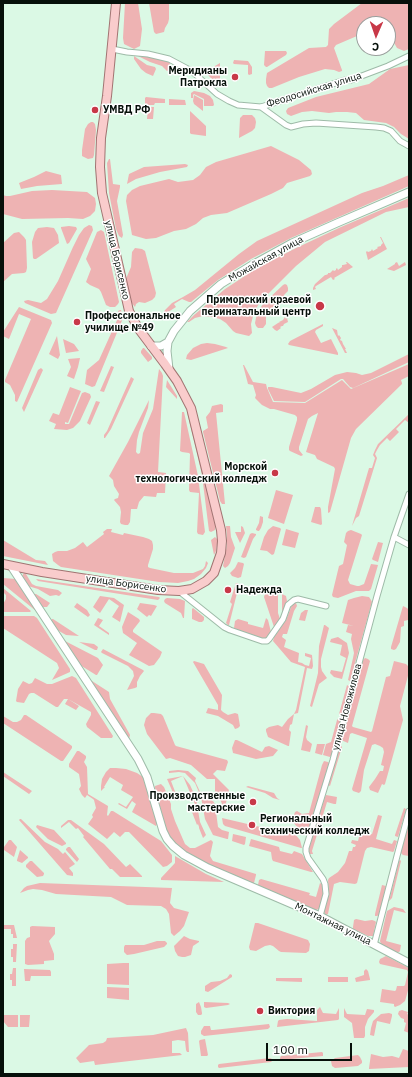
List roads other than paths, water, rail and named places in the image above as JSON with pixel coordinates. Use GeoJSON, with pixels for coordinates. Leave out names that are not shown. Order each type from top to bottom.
{"type":"FeatureCollection","features":[{"type":"Feature","properties":{"kind":"main road","name":"улица Борисенко"},"geometry":{"type":"LineString","coordinates":[[7,565],[150,589],[179,591],[192,589],[206,581],[214,573],[221,552],[222,536],[191,408],[169,369],[132,318],[127,302],[101,185],[101,138],[107,96],[116,3]]}},
{"type":"Feature","properties":{"kind":"main road","name":"Можайская улица"},"geometry":{"type":"LineString","coordinates":[[168,342],[179,323],[190,311],[221,284],[292,243],[337,222],[409,192]]}},
{"type":"Feature","properties":{"kind":"main road"},"geometry":{"type":"LineString","coordinates":[[152,346],[161,346],[168,342]]}},
{"type":"Feature","properties":{"kind":"main road"},"geometry":{"type":"LineString","coordinates":[[168,342],[167,351],[169,369]]}},
{"type":"Feature","properties":{"kind":"main road","name":"улица Борисенко"},"geometry":{"type":"LineString","coordinates":[[7,565],[140,764],[147,777],[163,831],[167,839],[184,855],[216,872],[255,889]]}},
{"type":"Feature","properties":{"kind":"main road","name":"Монтажная улица"},"geometry":{"type":"LineString","coordinates":[[255,889],[320,916],[409,963]]}},
{"type":"Feature","properties":{"kind":"street","name":"Феодосийская улица"},"geometry":{"type":"LineString","coordinates":[[112,49],[131,53],[148,54],[169,59],[194,73],[218,95],[229,101],[238,105],[261,107],[345,80],[351,80],[388,66],[409,56]]}},
{"type":"Feature","properties":{"kind":"street"},"geometry":{"type":"LineString","coordinates":[[261,107],[291,127],[316,123],[380,127],[391,131],[400,141],[409,146]]}},
{"type":"Feature","properties":{"kind":"street","name":"улица Новожилова"},"geometry":{"type":"LineString","coordinates":[[320,916],[326,894],[324,879],[308,858],[306,848],[394,537],[409,494]]}},
{"type":"Feature","properties":{"kind":"street"},"geometry":{"type":"LineString","coordinates":[[394,537],[409,545]]}},
{"type":"Feature","properties":{"kind":"street"},"geometry":{"type":"LineString","coordinates":[[179,591],[223,626],[230,630],[262,641],[268,641],[282,620],[290,602],[298,599],[326,606]]}},
{"type":"Feature","properties":{"kind":"street"},"geometry":{"type":"LineString","coordinates":[[374,945],[396,856],[409,811]]}},
{"type":"Feature","properties":{"kind":"place","name":"Меридианы Патрокла"},"geometry":{"type":"Point","coordinates":[235,77]}},
{"type":"Feature","properties":{"kind":"place","name":"УМВД РФ"},"geometry":{"type":"Point","coordinates":[95,110]}},
{"type":"Feature","properties":{"kind":"place","name":"Приморский краевой перинатальный центр"},"geometry":{"type":"Point","coordinates":[320,306]}},
{"type":"Feature","properties":{"kind":"place","name":"Профессиональное училище №49"},"geometry":{"type":"Point","coordinates":[77,322]}},
{"type":"Feature","properties":{"kind":"place","name":"Морской технологический колледж"},"geometry":{"type":"Point","coordinates":[275,473]}},
{"type":"Feature","properties":{"kind":"place","name":"Надежда"},"geometry":{"type":"Point","coordinates":[228,590]}},
{"type":"Feature","properties":{"kind":"place","name":"Производственные мастерские"},"geometry":{"type":"Point","coordinates":[253,802]}},
{"type":"Feature","properties":{"kind":"place","name":"Региональный технический колледж"},"geometry":{"type":"Point","coordinates":[252,825]}},
{"type":"Feature","properties":{"kind":"place","name":"Виктория"},"geometry":{"type":"Point","coordinates":[260,1011]}}]}
